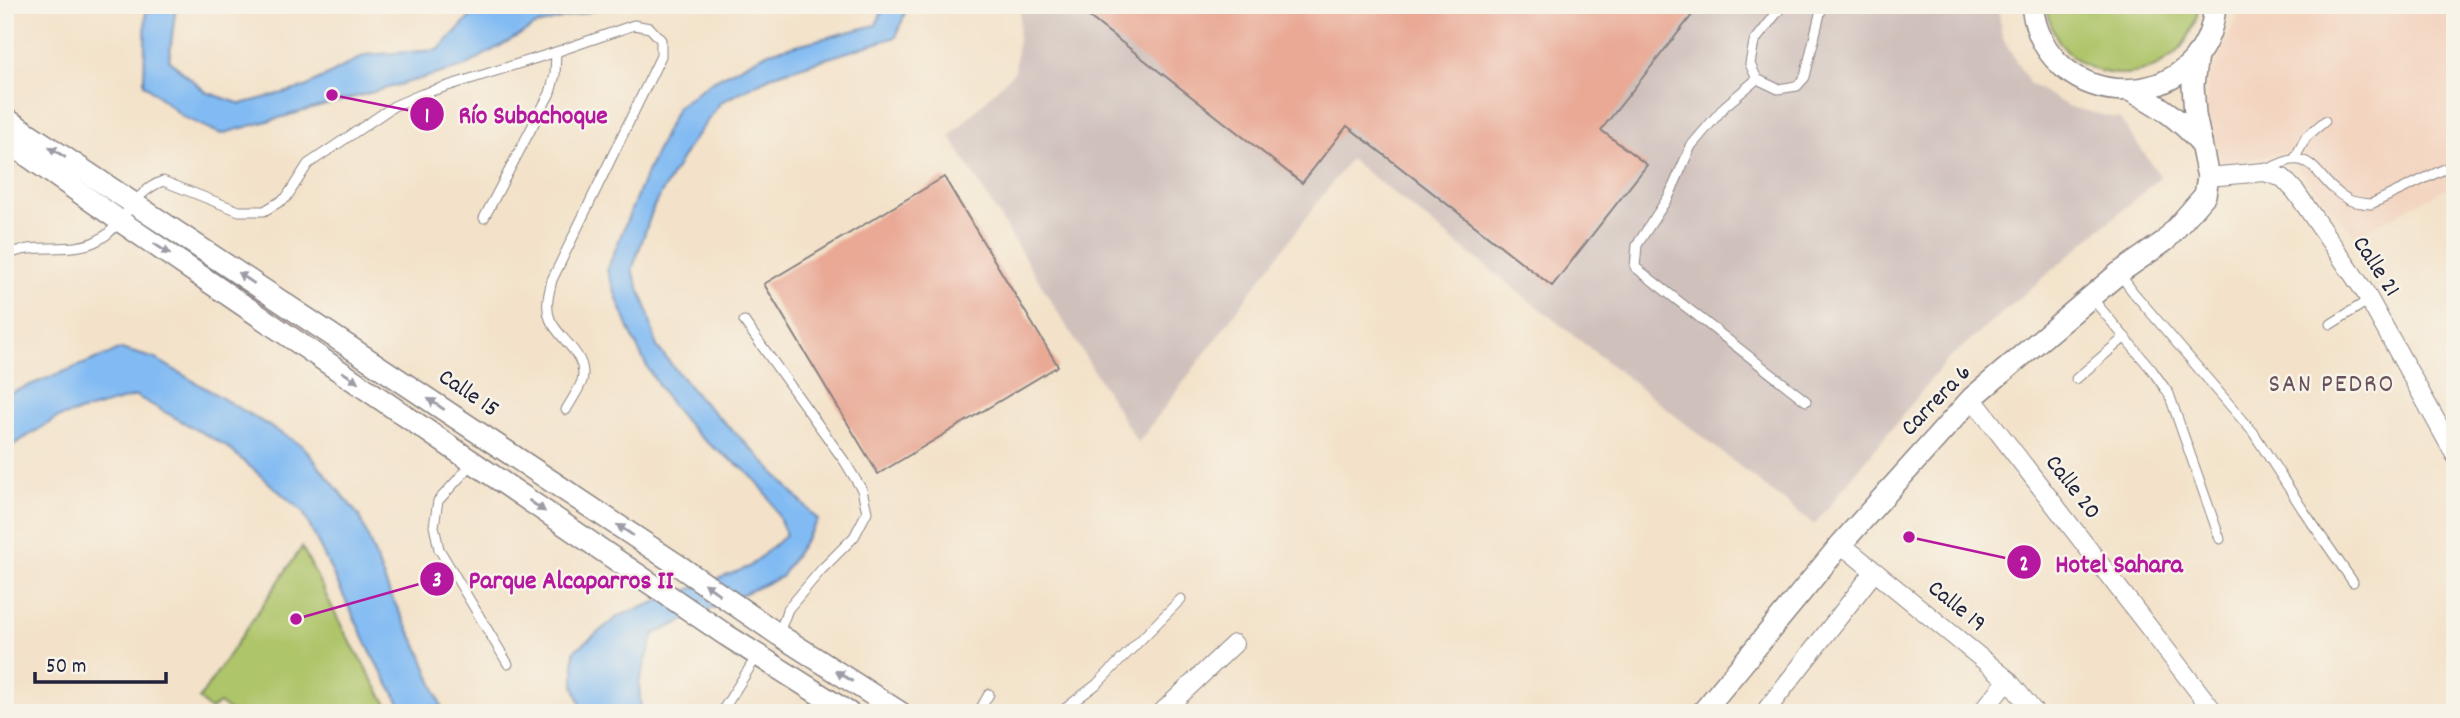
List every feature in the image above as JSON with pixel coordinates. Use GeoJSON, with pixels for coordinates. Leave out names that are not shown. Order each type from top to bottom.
{"type":"FeatureCollection","features":[{"type":"Feature","properties":{"kind":"street"},"geometry":{"type":"LineString","coordinates":[[2032,5],[2034,22],[2044,46],[2060,66],[2081,81],[2106,89],[2132,91],[2156,85],[2179,73],[2197,55],[2208,36],[2217,9]]}},
{"type":"Feature","properties":{"kind":"street"},"geometry":{"type":"LineString","coordinates":[[2197,55],[2193,85],[2195,115],[2208,177],[2264,172]]}},
{"type":"Feature","properties":{"kind":"street"},"geometry":{"type":"LineString","coordinates":[[2132,91],[2158,104],[2174,116],[2202,144]]}},
{"type":"Feature","properties":{"kind":"street","name":"Calle 15"},"geometry":{"type":"LineString","coordinates":[[5,118],[779,635],[901,713]]}},
{"type":"Feature","properties":{"kind":"street"},"geometry":{"type":"LineString","coordinates":[[5,140],[653,586],[757,656],[849,713]]}},
{"type":"Feature","properties":{"kind":"street","name":"Calle 21"},"geometry":{"type":"LineString","coordinates":[[2264,172],[2283,177],[2296,192],[2369,300],[2455,455]]}},
{"type":"Feature","properties":{"kind":"street","name":"Carrera 6"},"geometry":{"type":"LineString","coordinates":[[1702,713],[1841,544],[1972,398],[2119,273],[2165,241],[2205,195],[2208,177]]}},
{"type":"Feature","properties":{"kind":"street","name":"Calle 20"},"geometry":{"type":"LineString","coordinates":[[1972,398],[2211,708]]}},
{"type":"Feature","properties":{"kind":"street"},"geometry":{"type":"LineString","coordinates":[[474,462],[492,442]]}},
{"type":"Feature","properties":{"kind":"street","name":"Calle 19"},"geometry":{"type":"LineString","coordinates":[[1841,544],[2008,680],[2035,713]]}},
{"type":"Feature","properties":{"kind":"street"},"geometry":{"type":"LineString","coordinates":[[1764,713],[1874,572]]}},
{"type":"Feature","properties":{"kind":"street"},"geometry":{"type":"LineString","coordinates":[[757,656],[779,635]]}},
{"type":"Feature","properties":{"kind":"street"},"geometry":{"type":"LineString","coordinates":[[1161,713],[1234,644]]}},
{"type":"Feature","properties":{"kind":"street"},"geometry":{"type":"LineString","coordinates":[[1981,713],[2008,680]]}},
{"type":"Feature","properties":{"kind":"lane"},"geometry":{"type":"LineString","coordinates":[[1783,5],[1754,43],[1750,64],[1757,79],[1778,89],[1797,86],[1805,77],[1822,5]]}},
{"type":"Feature","properties":{"kind":"lane"},"geometry":{"type":"LineString","coordinates":[[5,256],[27,250],[86,246],[103,238],[154,184],[163,181],[239,211],[264,211],[286,198],[308,164],[394,106],[634,24],[650,28],[661,40],[661,56],[552,281],[547,299],[550,318],[579,359],[582,370],[582,379],[566,410]]}},
{"type":"Feature","properties":{"kind":"lane"},"geometry":{"type":"LineString","coordinates":[[484,218],[550,93],[555,75],[556,52]]}},
{"type":"Feature","properties":{"kind":"lane"},"geometry":{"type":"LineString","coordinates":[[1757,79],[1725,106],[1691,146],[1669,196],[1637,245],[1635,267],[1806,401]]}},
{"type":"Feature","properties":{"kind":"lane"},"geometry":{"type":"LineString","coordinates":[[2295,158],[2306,137],[2325,121]]}},
{"type":"Feature","properties":{"kind":"lane"},"geometry":{"type":"LineString","coordinates":[[2264,172],[2283,160],[2306,160],[2347,199],[2371,204],[2455,164]]}},
{"type":"Feature","properties":{"kind":"lane"},"geometry":{"type":"LineString","coordinates":[[2119,273],[2253,432],[2353,582]]}},
{"type":"Feature","properties":{"kind":"lane"},"geometry":{"type":"LineString","coordinates":[[2091,297],[2169,394],[2220,539]]}},
{"type":"Feature","properties":{"kind":"lane"},"geometry":{"type":"LineString","coordinates":[[2331,324],[2369,300]]}},
{"type":"Feature","properties":{"kind":"lane"},"geometry":{"type":"LineString","coordinates":[[744,321],[845,462],[862,490],[867,512],[855,537],[821,570],[788,609],[779,635]]}},
{"type":"Feature","properties":{"kind":"lane"},"geometry":{"type":"LineString","coordinates":[[2076,379],[2125,337]]}},
{"type":"Feature","properties":{"kind":"lane"},"geometry":{"type":"LineString","coordinates":[[474,462],[438,501],[434,526],[439,549],[508,664]]}},
{"type":"Feature","properties":{"kind":"lane"},"geometry":{"type":"LineString","coordinates":[[1059,713],[1097,684],[1181,599]]}},
{"type":"Feature","properties":{"kind":"lane"},"geometry":{"type":"LineString","coordinates":[[721,713],[757,656]]}},
{"type":"Feature","properties":{"kind":"lane"},"geometry":{"type":"LineString","coordinates":[[978,713],[989,694]]}},
{"type":"Feature","properties":{"kind":"shaded area"},"geometry":{"type":"Polygon","coordinates":[[[1021,5],[1998,5],[2002,37],[2029,83],[2069,107],[2120,119],[2161,177],[1946,361],[1814,525],[1350,159],[1138,443],[950,136],[1015,71],[1021,5]]]}},
{"type":"Feature","properties":{"kind":"shaded area"},"geometry":{"type":"Polygon","coordinates":[[[2243,5],[2455,5],[2455,184],[2355,236],[2285,153],[2222,164],[2205,111],[2208,80],[2243,5]]]}},
{"type":"Feature","properties":{"kind":"green space"},"geometry":{"type":"Polygon","coordinates":[[[2047,5],[2199,5],[2189,36],[2170,57],[2147,70],[2121,74],[2095,69],[2072,56],[2055,35],[2047,5]]]}},
{"type":"Feature","properties":{"kind":"green space"},"geometry":{"type":"Polygon","coordinates":[[[302,547],[344,631],[392,713],[232,713],[219,703],[210,710],[199,699],[302,547]]]}},
{"type":"Feature","properties":{"kind":"water"},"geometry":{"type":"Polygon","coordinates":[[[146,5],[176,5],[169,60],[206,92],[241,104],[306,87],[365,55],[438,50],[477,10],[500,5],[614,5],[537,25],[463,67],[221,134],[183,117],[144,84],[146,5]]]}},
{"type":"Feature","properties":{"kind":"water"},"geometry":{"type":"Polygon","coordinates":[[[885,5],[908,5],[896,37],[774,75],[721,102],[689,146],[654,206],[632,270],[647,309],[657,347],[699,398],[756,453],[818,520],[781,577],[654,634],[639,683],[641,713],[584,713],[574,686],[574,651],[619,616],[749,567],[786,535],[766,493],[754,479],[696,433],[665,396],[642,356],[623,314],[607,270],[642,183],[677,107],[711,82],[769,52],[876,25],[885,5]]]}},
{"type":"Feature","properties":{"kind":"water"},"geometry":{"type":"Polygon","coordinates":[[[121,349],[156,359],[303,446],[360,517],[390,594],[420,651],[444,713],[406,713],[375,661],[303,512],[226,446],[136,396],[57,418],[5,450],[5,395],[121,349]]]}},
{"type":"Feature","properties":{"kind":"building"},"geometry":{"type":"Polygon","coordinates":[[[1074,5],[1700,5],[1601,130],[1647,165],[1552,286],[1347,126],[1302,183],[1074,5]]]}},
{"type":"Feature","properties":{"kind":"building"},"geometry":{"type":"Polygon","coordinates":[[[944,177],[1058,366],[878,474],[764,284],[944,177]]]}},
{"type":"Feature","properties":{"kind":"place","name":"Río Subachoque"},"geometry":{"type":"Point","coordinates":[332,95]}},
{"type":"Feature","properties":{"kind":"place","name":"Hotel Sahara"},"geometry":{"type":"Point","coordinates":[1909,537]}},
{"type":"Feature","properties":{"kind":"place","name":"Parque Alcaparros II"},"geometry":{"type":"Point","coordinates":[296,619]}},
{"type":"Feature","properties":{"kind":"district","name":"SAN PEDRO"},"geometry":{"type":"Point","coordinates":[2332,385]}}]}
